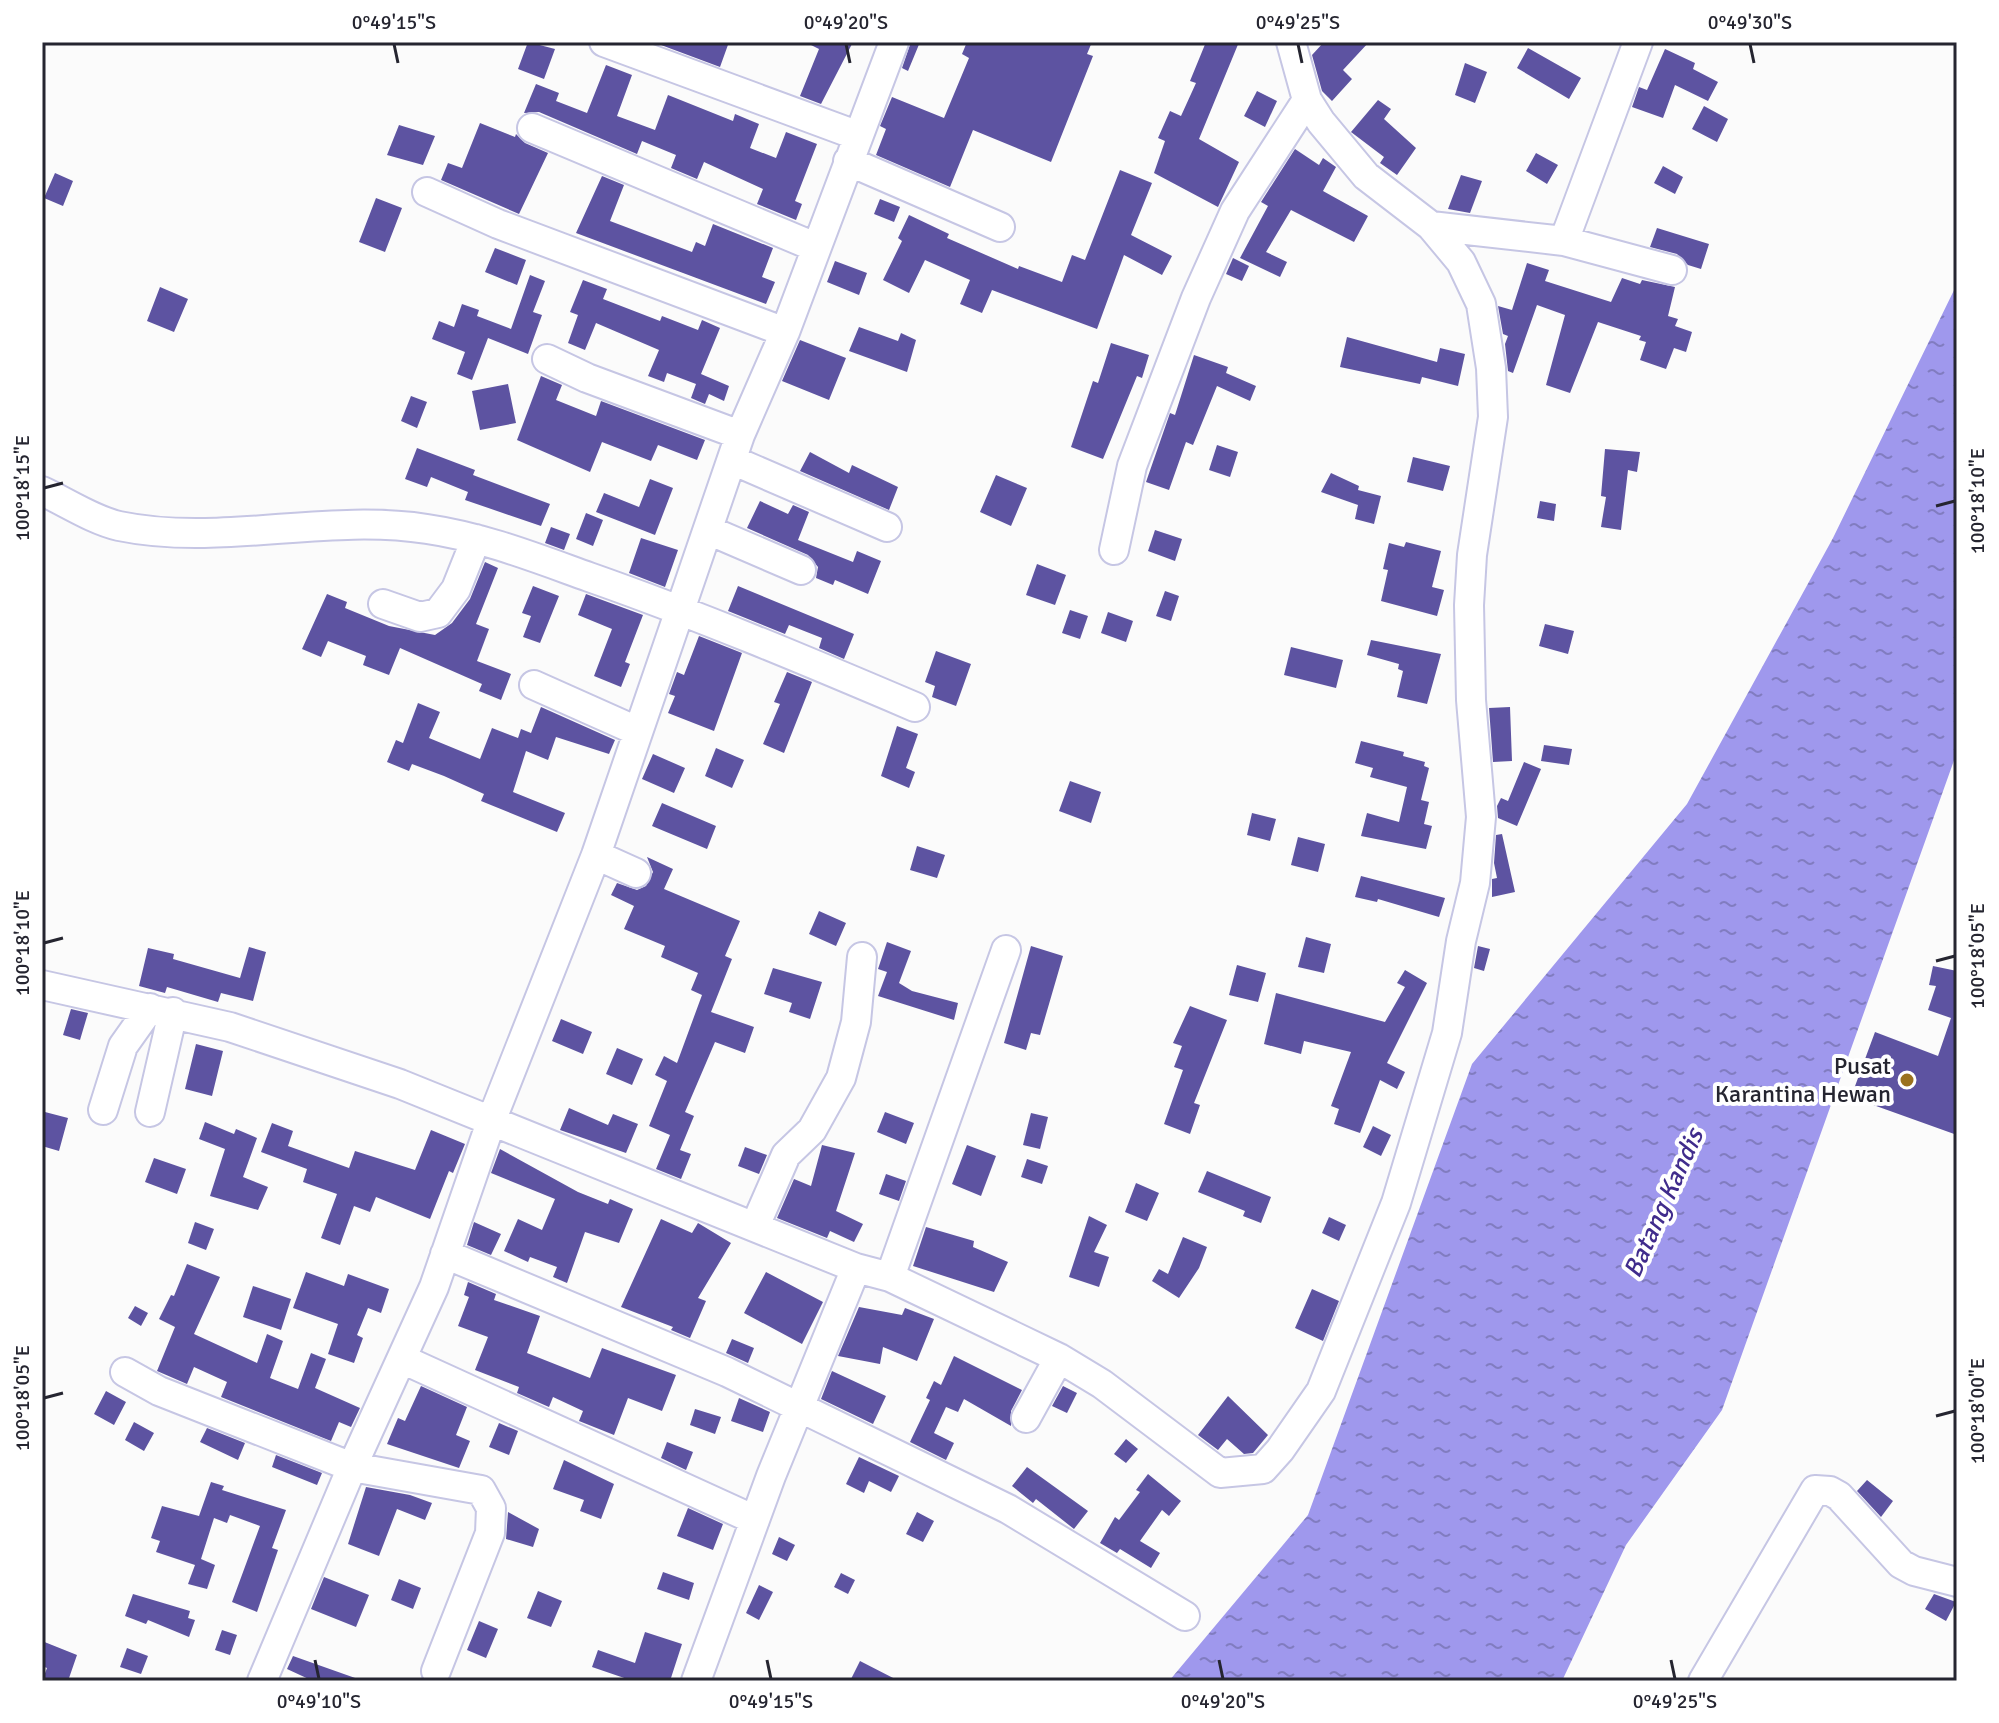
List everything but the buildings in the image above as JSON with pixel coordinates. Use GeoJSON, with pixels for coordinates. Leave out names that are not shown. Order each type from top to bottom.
{"type":"FeatureCollection","features":[{"type":"Feature","properties":{"kind":"street"},"geometry":{"type":"LineString","coordinates":[[604,42],[852,148],[1000,227]]}},
{"type":"Feature","properties":{"kind":"street"},"geometry":{"type":"LineString","coordinates":[[262,1681],[445,1254],[492,1119],[596,855],[736,448],[785,332],[894,42]]}},
{"type":"Feature","properties":{"kind":"street"},"geometry":{"type":"LineString","coordinates":[[42,985],[230,1027],[492,1119],[614,1173],[856,1268],[890,1277],[1059,1358],[1102,1384],[1220,1473],[1263,1469],[1321,1391],[1396,1203],[1447,1033],[1475,883],[1481,817],[1471,700],[1469,605],[1472,555],[1491,432],[1491,368],[1481,304],[1461,262],[1431,226],[1366,176],[1307,100],[1291,42]]}},
{"type":"Feature","properties":{"kind":"street"},"geometry":{"type":"LineString","coordinates":[[1564,241],[1638,42]]}},
{"type":"Feature","properties":{"kind":"street"},"geometry":{"type":"LineString","coordinates":[[1114,550],[1132,466],[1202,284],[1235,211],[1307,100]]}},
{"type":"Feature","properties":{"kind":"street"},"geometry":{"type":"LineString","coordinates":[[532,128],[815,247]]}},
{"type":"Feature","properties":{"kind":"street"},"geometry":{"type":"LineString","coordinates":[[427,192],[498,224],[785,332]]}},
{"type":"Feature","properties":{"kind":"street"},"geometry":{"type":"LineString","coordinates":[[1431,226],[1564,241],[1672,270]]}},
{"type":"Feature","properties":{"kind":"street"},"geometry":{"type":"LineString","coordinates":[[547,359],[736,448],[887,527]]}},
{"type":"Feature","properties":{"kind":"street"},"geometry":{"type":"LineString","coordinates":[[42,491],[115,525],[135,529],[208,531],[380,525],[427,528],[476,539],[682,609],[915,707]]}},
{"type":"Feature","properties":{"kind":"street"},"geometry":{"type":"LineString","coordinates":[[708,530],[801,570]]}},
{"type":"Feature","properties":{"kind":"street"},"geometry":{"type":"LineString","coordinates":[[383,604],[420,617],[438,613],[456,589],[476,539]]}},
{"type":"Feature","properties":{"kind":"street"},"geometry":{"type":"LineString","coordinates":[[534,685],[637,731]]}},
{"type":"Feature","properties":{"kind":"street"},"geometry":{"type":"LineString","coordinates":[[596,855],[636,873]]}},
{"type":"Feature","properties":{"kind":"street"},"geometry":{"type":"LineString","coordinates":[[890,1277],[1006,950]]}},
{"type":"Feature","properties":{"kind":"street"},"geometry":{"type":"LineString","coordinates":[[755,1226],[786,1155],[812,1130],[841,1078],[856,1022],[862,957]]}},
{"type":"Feature","properties":{"kind":"street"},"geometry":{"type":"LineString","coordinates":[[103,1110],[123,1046],[162,1010]]}},
{"type":"Feature","properties":{"kind":"street"},"geometry":{"type":"LineString","coordinates":[[150,1112],[162,1010]]}},
{"type":"Feature","properties":{"kind":"street"},"geometry":{"type":"LineString","coordinates":[[445,1254],[727,1372],[1008,1509],[1185,1616]]}},
{"type":"Feature","properties":{"kind":"street"},"geometry":{"type":"LineString","coordinates":[[696,1681],[755,1520],[856,1268]]}},
{"type":"Feature","properties":{"kind":"street"},"geometry":{"type":"LineString","coordinates":[[1026,1418],[1059,1358]]}},
{"type":"Feature","properties":{"kind":"street"},"geometry":{"type":"LineString","coordinates":[[402,1359],[755,1520]]}},
{"type":"Feature","properties":{"kind":"street"},"geometry":{"type":"LineString","coordinates":[[125,1372],[159,1391],[352,1467],[481,1490],[488,1498],[490,1533],[436,1671]]}},
{"type":"Feature","properties":{"kind":"street"},"geometry":{"type":"LineString","coordinates":[[1703,1681],[1815,1490],[1830,1491],[1839,1496],[1907,1569],[1957,1582]]}},
{"type":"Feature","properties":{"kind":"water","name":"Batang Kandis"},"geometry":{"type":"Polygon","coordinates":[[[1957,284],[1957,752],[1722,1410],[1626,1545],[1562,1681],[1169,1681],[1308,1515],[1472,1064],[1687,804],[1833,538],[1957,284]]]}},
{"type":"Feature","properties":{"kind":"place","name":"Pusat Karantina Hewan"},"geometry":{"type":"Point","coordinates":[1907,1080]}}]}
